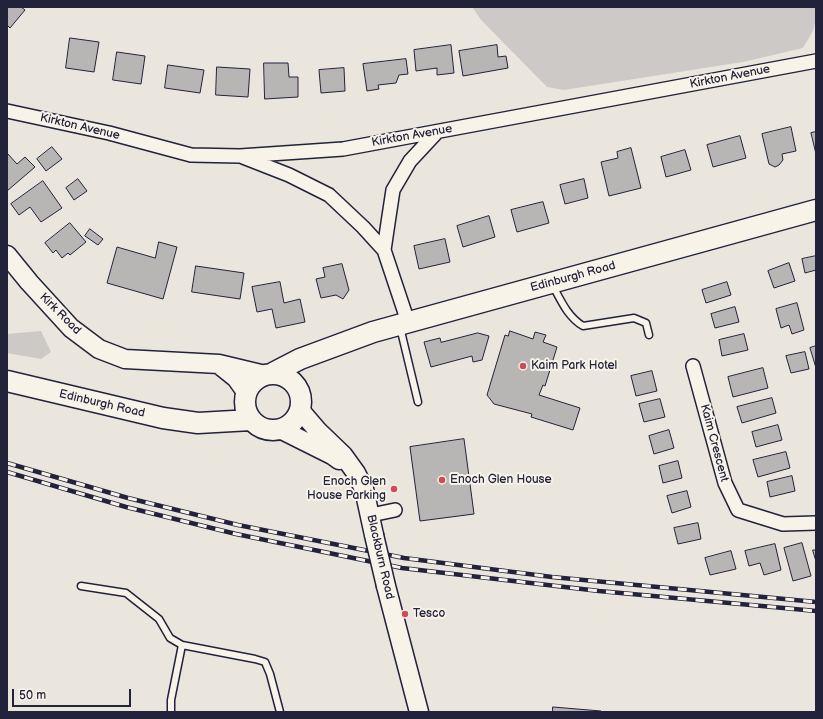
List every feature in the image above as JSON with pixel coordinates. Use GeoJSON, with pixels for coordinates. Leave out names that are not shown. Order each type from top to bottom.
{"type":"FeatureCollection","features":[{"type":"Feature","properties":{"kind":"main road","name":"Edinburgh Road"},"geometry":{"type":"LineString","coordinates":[[269,374],[300,359],[373,332],[816,210]]}},
{"type":"Feature","properties":{"kind":"main road","name":"Kirk Road"},"geometry":{"type":"LineString","coordinates":[[7,255],[29,282],[71,328],[99,349],[125,359],[219,364],[269,374]]}},
{"type":"Feature","properties":{"kind":"main road","name":"Edinburgh Road"},"geometry":{"type":"LineString","coordinates":[[296,385],[330,347]]}},
{"type":"Feature","properties":{"kind":"main road"},"geometry":{"type":"LineString","coordinates":[[219,364],[236,378],[247,404],[257,425],[264,429],[280,429],[294,421],[300,410],[300,397],[296,385],[289,379],[282,375],[269,374],[257,378],[251,383],[247,404]]}},
{"type":"Feature","properties":{"kind":"main road","name":"Edinburgh Road"},"geometry":{"type":"LineString","coordinates":[[7,381],[163,418],[198,424],[247,404]]}},
{"type":"Feature","properties":{"kind":"main road","name":"Blackburn Road"},"geometry":{"type":"LineString","coordinates":[[300,410],[342,455],[356,473],[364,490],[386,586],[419,712]]}},
{"type":"Feature","properties":{"kind":"main road","name":"Blackburn Road"},"geometry":{"type":"LineString","coordinates":[[280,429],[332,455],[356,473]]}},
{"type":"Feature","properties":{"kind":"street","name":"Kirkton Avenue"},"geometry":{"type":"LineString","coordinates":[[7,111],[108,133],[191,155],[240,156],[343,149],[816,61]]}},
{"type":"Feature","properties":{"kind":"street"},"geometry":{"type":"LineString","coordinates":[[404,324],[384,250],[393,190],[410,161],[437,132]]}},
{"type":"Feature","properties":{"kind":"street"},"geometry":{"type":"LineString","coordinates":[[240,156],[289,175],[329,195],[363,227],[384,250]]}},
{"type":"Feature","properties":{"kind":"street","name":"Kaim Crescent"},"geometry":{"type":"LineString","coordinates":[[693,366],[724,483],[738,510],[783,524],[816,523]]}},
{"type":"Feature","properties":{"kind":"street"},"geometry":{"type":"LineString","coordinates":[[370,515],[394,510]]}},
{"type":"Feature","properties":{"kind":"lane"},"geometry":{"type":"LineString","coordinates":[[551,283],[567,311],[583,326],[634,318],[646,322],[649,335]]}},
{"type":"Feature","properties":{"kind":"lane"},"geometry":{"type":"LineString","coordinates":[[404,324],[418,402]]}},
{"type":"Feature","properties":{"kind":"lane"},"geometry":{"type":"LineString","coordinates":[[81,586],[126,593],[159,619],[170,638],[182,645],[255,658],[265,662],[270,674],[280,712]]}},
{"type":"Feature","properties":{"kind":"lane"},"geometry":{"type":"LineString","coordinates":[[171,712],[171,700],[182,645]]}},
{"type":"Feature","properties":{"kind":"shaded area"},"geometry":{"type":"Polygon","coordinates":[[[472,7],[816,7],[816,20],[814,29],[803,48],[743,62],[564,90],[547,87],[482,21],[472,7]]]}},
{"type":"Feature","properties":{"kind":"shaded area"},"geometry":{"type":"Polygon","coordinates":[[[41,331],[51,352],[41,359],[7,353],[7,334],[41,331]]]}},
{"type":"Feature","properties":{"kind":"building"},"geometry":{"type":"Polygon","coordinates":[[[7,7],[21,7],[25,10],[10,28],[7,25],[7,7]]]}},
{"type":"Feature","properties":{"kind":"building"},"geometry":{"type":"Polygon","coordinates":[[[70,38],[99,42],[94,72],[66,68],[70,38]]]}},
{"type":"Feature","properties":{"kind":"building"},"geometry":{"type":"Polygon","coordinates":[[[451,45],[454,73],[437,75],[437,68],[416,71],[414,50],[451,45]]]}},
{"type":"Feature","properties":{"kind":"building"},"geometry":{"type":"Polygon","coordinates":[[[497,45],[498,57],[506,56],[508,68],[463,76],[459,51],[497,45]]]}},
{"type":"Feature","properties":{"kind":"building"},"geometry":{"type":"Polygon","coordinates":[[[117,52],[145,56],[141,84],[113,80],[117,52]]]}},
{"type":"Feature","properties":{"kind":"building"},"geometry":{"type":"Polygon","coordinates":[[[406,59],[408,74],[399,75],[396,83],[378,85],[379,89],[367,91],[363,64],[406,59]]]}},
{"type":"Feature","properties":{"kind":"building"},"geometry":{"type":"Polygon","coordinates":[[[264,63],[288,63],[289,77],[298,77],[298,97],[265,99],[264,63]]]}},
{"type":"Feature","properties":{"kind":"building"},"geometry":{"type":"Polygon","coordinates":[[[168,65],[204,70],[200,93],[165,88],[168,65]]]}},
{"type":"Feature","properties":{"kind":"building"},"geometry":{"type":"Polygon","coordinates":[[[217,67],[250,69],[248,97],[216,95],[217,67]]]}},
{"type":"Feature","properties":{"kind":"building"},"geometry":{"type":"Polygon","coordinates":[[[344,68],[345,91],[321,93],[319,70],[344,68]]]}},
{"type":"Feature","properties":{"kind":"building"},"geometry":{"type":"Polygon","coordinates":[[[791,127],[796,151],[782,154],[783,160],[775,167],[769,164],[762,134],[791,127]]]}},
{"type":"Feature","properties":{"kind":"building"},"geometry":{"type":"Polygon","coordinates":[[[816,132],[816,154],[811,133],[816,132]]]}},
{"type":"Feature","properties":{"kind":"building"},"geometry":{"type":"Polygon","coordinates":[[[740,136],[746,158],[713,167],[707,145],[740,136]]]}},
{"type":"Feature","properties":{"kind":"building"},"geometry":{"type":"Polygon","coordinates":[[[52,147],[62,159],[46,171],[37,159],[52,147]]]}},
{"type":"Feature","properties":{"kind":"building"},"geometry":{"type":"Polygon","coordinates":[[[631,148],[641,188],[609,196],[601,162],[618,158],[617,152],[631,148]]]}},
{"type":"Feature","properties":{"kind":"building"},"geometry":{"type":"Polygon","coordinates":[[[685,150],[691,170],[666,177],[661,157],[685,150]]]}},
{"type":"Feature","properties":{"kind":"building"},"geometry":{"type":"Polygon","coordinates":[[[7,153],[17,164],[25,157],[35,167],[7,191],[7,153]]]}},
{"type":"Feature","properties":{"kind":"building"},"geometry":{"type":"Polygon","coordinates":[[[78,179],[87,191],[74,200],[66,188],[78,179]]]}},
{"type":"Feature","properties":{"kind":"building"},"geometry":{"type":"Polygon","coordinates":[[[584,179],[588,198],[565,204],[560,185],[584,179]]]}},
{"type":"Feature","properties":{"kind":"building"},"geometry":{"type":"Polygon","coordinates":[[[43,181],[62,208],[41,222],[30,207],[19,215],[11,204],[43,181]]]}},
{"type":"Feature","properties":{"kind":"building"},"geometry":{"type":"Polygon","coordinates":[[[543,202],[549,223],[517,232],[511,210],[543,202]]]}},
{"type":"Feature","properties":{"kind":"building"},"geometry":{"type":"Polygon","coordinates":[[[489,216],[495,237],[463,247],[457,226],[489,216]]]}},
{"type":"Feature","properties":{"kind":"building"},"geometry":{"type":"Polygon","coordinates":[[[70,223],[86,242],[70,255],[68,253],[62,258],[56,250],[53,253],[45,243],[70,223]]]}},
{"type":"Feature","properties":{"kind":"building"},"geometry":{"type":"Polygon","coordinates":[[[90,229],[103,239],[98,245],[85,236],[90,229]]]}},
{"type":"Feature","properties":{"kind":"building"},"geometry":{"type":"Polygon","coordinates":[[[445,239],[450,262],[419,269],[414,246],[445,239]]]}},
{"type":"Feature","properties":{"kind":"building"},"geometry":{"type":"Polygon","coordinates":[[[159,242],[177,247],[163,299],[107,283],[117,247],[155,258],[159,242]]]}},
{"type":"Feature","properties":{"kind":"building"},"geometry":{"type":"Polygon","coordinates":[[[816,256],[816,270],[805,273],[802,259],[816,256]]]}},
{"type":"Feature","properties":{"kind":"building"},"geometry":{"type":"Polygon","coordinates":[[[789,263],[795,281],[774,288],[768,271],[789,263]]]}},
{"type":"Feature","properties":{"kind":"building"},"geometry":{"type":"Polygon","coordinates":[[[342,264],[349,290],[343,299],[336,295],[321,298],[316,279],[325,277],[323,268],[342,264]]]}},
{"type":"Feature","properties":{"kind":"building"},"geometry":{"type":"Polygon","coordinates":[[[196,266],[244,273],[240,299],[192,292],[196,266]]]}},
{"type":"Feature","properties":{"kind":"building"},"geometry":{"type":"Polygon","coordinates":[[[280,282],[284,303],[300,299],[305,322],[276,328],[272,309],[257,312],[252,287],[280,282]]]}},
{"type":"Feature","properties":{"kind":"building"},"geometry":{"type":"Polygon","coordinates":[[[727,282],[731,295],[706,303],[702,290],[727,282]]]}},
{"type":"Feature","properties":{"kind":"building"},"geometry":{"type":"Polygon","coordinates":[[[797,303],[804,330],[792,334],[789,325],[781,328],[776,309],[797,303]]]}},
{"type":"Feature","properties":{"kind":"building"},"geometry":{"type":"Polygon","coordinates":[[[735,307],[739,322],[715,328],[711,314],[735,307]]]}},
{"type":"Feature","properties":{"kind":"building","name":"Kaim Park Hotel"},"geometry":{"type":"Polygon","coordinates":[[[510,331],[533,339],[535,332],[546,335],[543,342],[557,347],[545,386],[543,385],[539,395],[580,408],[573,430],[531,417],[532,414],[494,404],[487,395],[505,335],[508,336],[510,331]]]}},
{"type":"Feature","properties":{"kind":"building"},"geometry":{"type":"Polygon","coordinates":[[[478,333],[489,336],[482,360],[473,362],[472,356],[431,367],[424,342],[440,338],[441,342],[478,333]]]}},
{"type":"Feature","properties":{"kind":"building"},"geometry":{"type":"Polygon","coordinates":[[[744,334],[748,350],[722,356],[719,340],[744,334]]]}},
{"type":"Feature","properties":{"kind":"building"},"geometry":{"type":"Polygon","coordinates":[[[816,346],[816,368],[810,348],[816,346]]]}},
{"type":"Feature","properties":{"kind":"building"},"geometry":{"type":"Polygon","coordinates":[[[805,352],[809,369],[791,373],[786,356],[805,352]]]}},
{"type":"Feature","properties":{"kind":"building"},"geometry":{"type":"Polygon","coordinates":[[[763,368],[768,388],[733,397],[728,377],[763,368]]]}},
{"type":"Feature","properties":{"kind":"building"},"geometry":{"type":"Polygon","coordinates":[[[652,371],[657,391],[636,396],[631,376],[652,371]]]}},
{"type":"Feature","properties":{"kind":"building"},"geometry":{"type":"Polygon","coordinates":[[[772,398],[776,413],[742,423],[737,407],[772,398]]]}},
{"type":"Feature","properties":{"kind":"building"},"geometry":{"type":"Polygon","coordinates":[[[660,399],[665,417],[644,422],[639,404],[660,399]]]}},
{"type":"Feature","properties":{"kind":"building"},"geometry":{"type":"Polygon","coordinates":[[[778,425],[782,440],[756,447],[752,432],[778,425]]]}},
{"type":"Feature","properties":{"kind":"building"},"geometry":{"type":"Polygon","coordinates":[[[669,430],[674,448],[654,454],[649,436],[669,430]]]}},
{"type":"Feature","properties":{"kind":"building","name":"Enoch Glen House"},"geometry":{"type":"Polygon","coordinates":[[[464,439],[474,514],[420,521],[410,447],[464,439]]]}},
{"type":"Feature","properties":{"kind":"building"},"geometry":{"type":"Polygon","coordinates":[[[786,452],[790,468],[758,477],[753,460],[786,452]]]}},
{"type":"Feature","properties":{"kind":"building"},"geometry":{"type":"Polygon","coordinates":[[[678,461],[682,478],[663,483],[659,466],[678,461]]]}},
{"type":"Feature","properties":{"kind":"building"},"geometry":{"type":"Polygon","coordinates":[[[792,476],[795,491],[770,497],[767,482],[792,476]]]}},
{"type":"Feature","properties":{"kind":"building"},"geometry":{"type":"Polygon","coordinates":[[[687,491],[691,507],[672,513],[667,496],[687,491]]]}},
{"type":"Feature","properties":{"kind":"building"},"geometry":{"type":"Polygon","coordinates":[[[698,523],[701,539],[678,544],[674,528],[698,523]]]}},
{"type":"Feature","properties":{"kind":"building"},"geometry":{"type":"Polygon","coordinates":[[[802,543],[811,576],[793,581],[784,548],[802,543]]]}},
{"type":"Feature","properties":{"kind":"building"},"geometry":{"type":"Polygon","coordinates":[[[775,544],[781,570],[764,575],[760,563],[749,566],[745,551],[775,544]]]}},
{"type":"Feature","properties":{"kind":"building"},"geometry":{"type":"Polygon","coordinates":[[[813,550],[816,550],[816,561],[813,550]]]}},
{"type":"Feature","properties":{"kind":"building"},"geometry":{"type":"Polygon","coordinates":[[[731,551],[736,569],[710,575],[705,558],[731,551]]]}},
{"type":"Feature","properties":{"kind":"building"},"geometry":{"type":"Polygon","coordinates":[[[553,707],[601,711],[601,712],[553,712],[553,707]]]}},
{"type":"Feature","properties":{"kind":"railway"},"geometry":{"type":"LineString","coordinates":[[7,463],[128,498],[238,525],[404,558],[552,577],[816,602]]}},
{"type":"Feature","properties":{"kind":"railway"},"geometry":{"type":"LineString","coordinates":[[7,472],[126,507],[236,534],[402,568],[599,591],[816,611]]}},
{"type":"Feature","properties":{"kind":"place","name":"Kaim Park Hotel"},"geometry":{"type":"Point","coordinates":[523,366]}},
{"type":"Feature","properties":{"kind":"place","name":"Enoch Glen House"},"geometry":{"type":"Point","coordinates":[442,480]}},
{"type":"Feature","properties":{"kind":"place","name":"Enoch Glen House Parking"},"geometry":{"type":"Point","coordinates":[394,489]}},
{"type":"Feature","properties":{"kind":"place","name":"Tesco"},"geometry":{"type":"Point","coordinates":[405,614]}}]}
